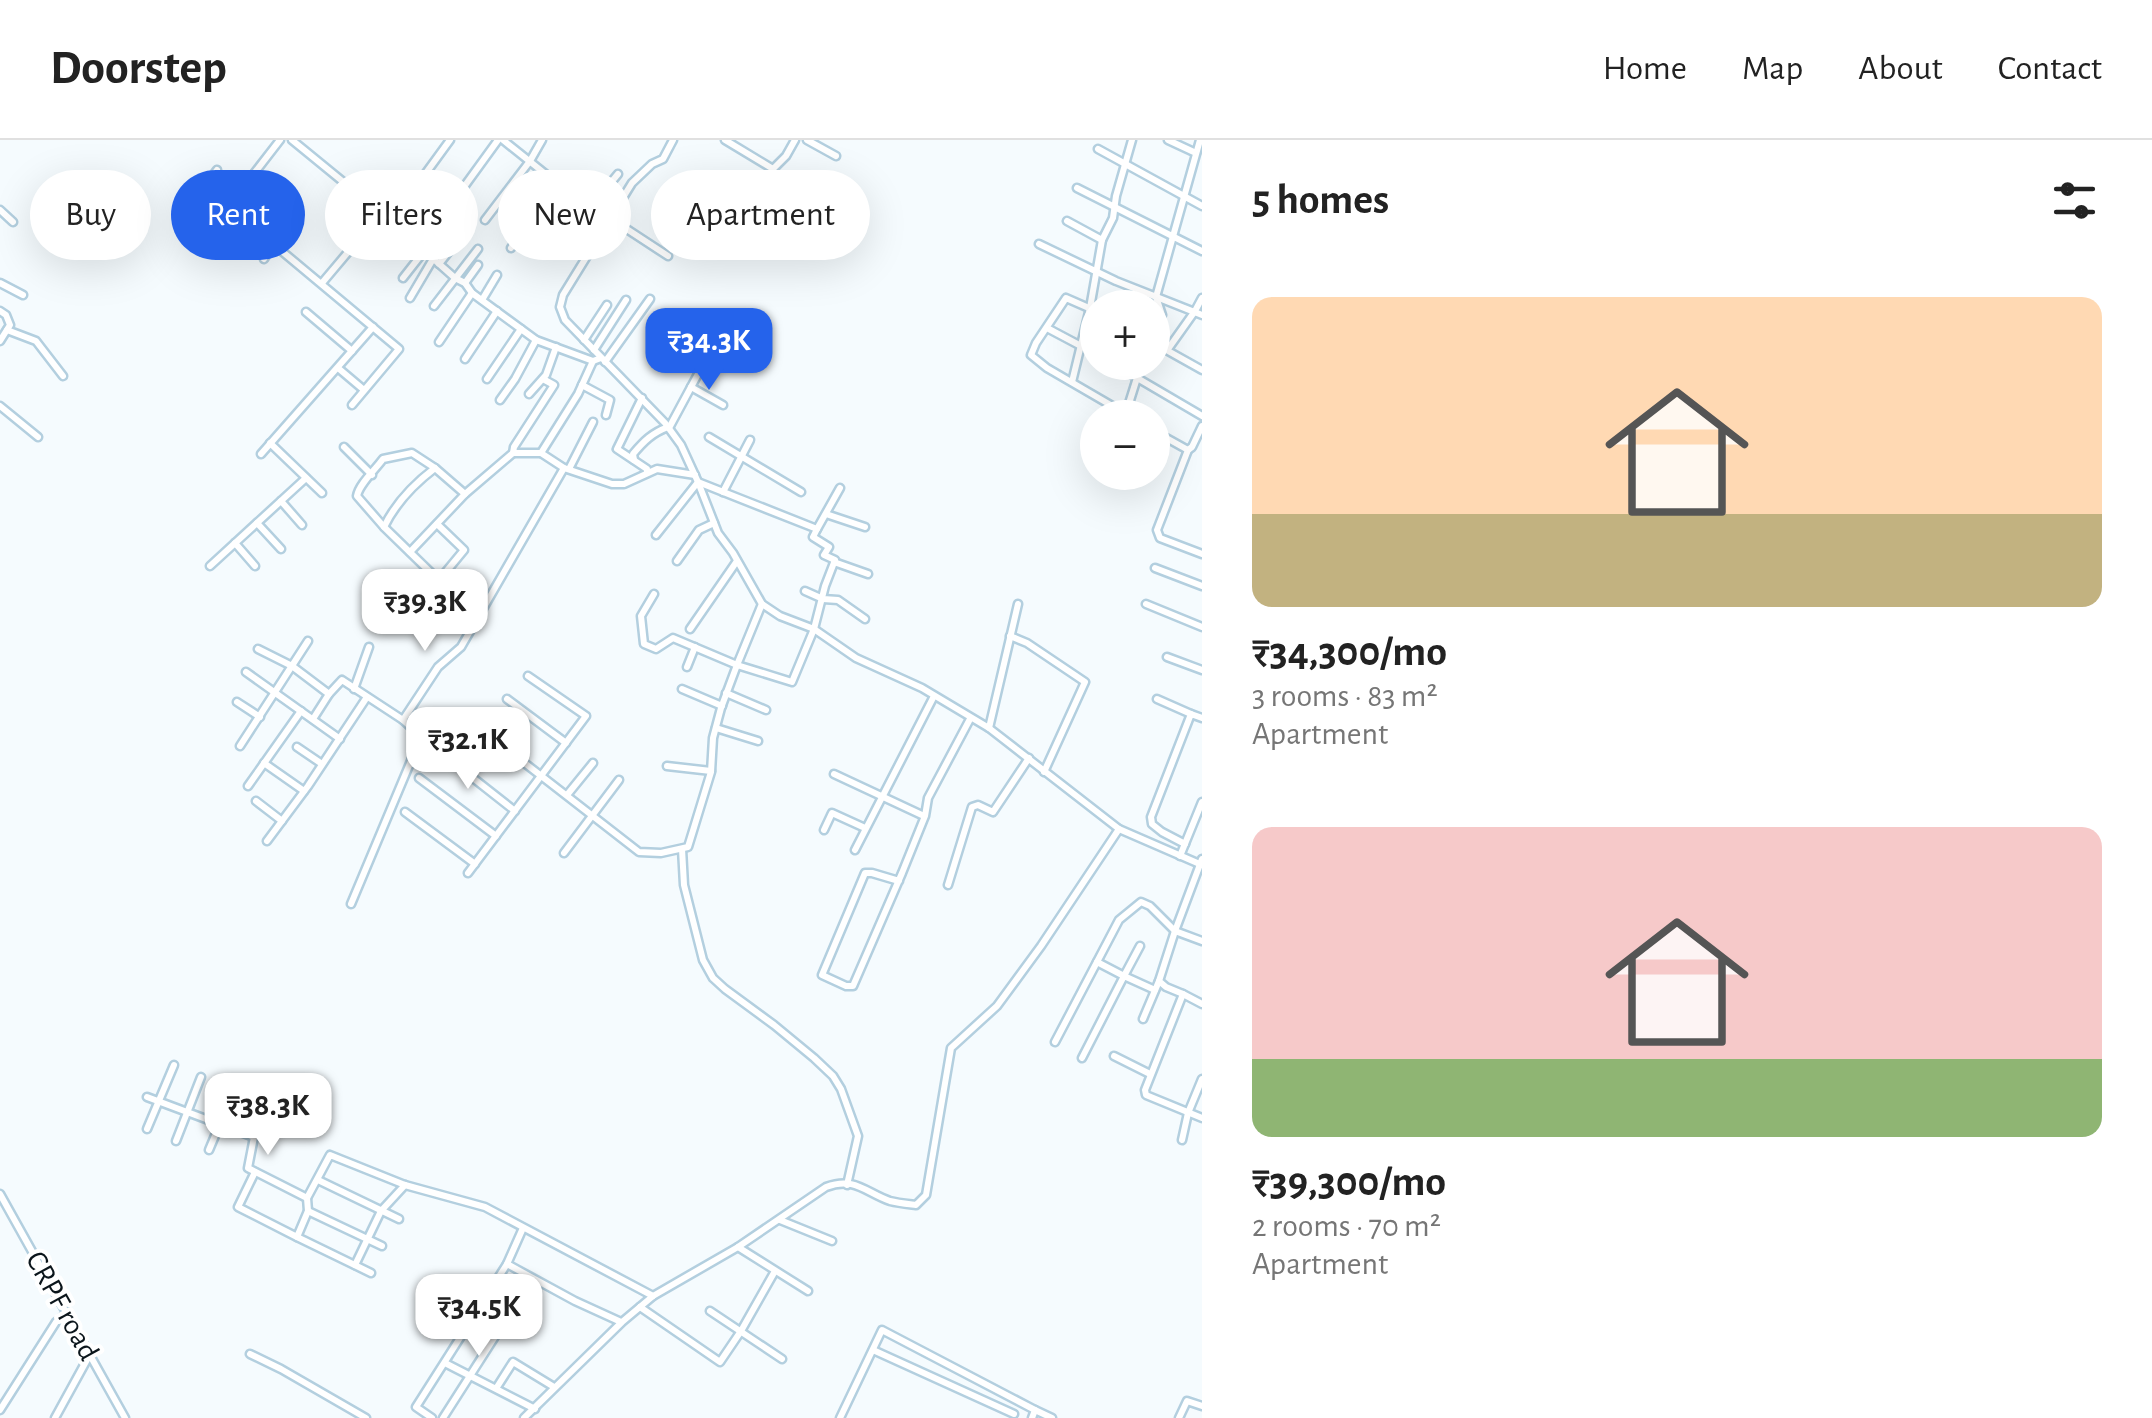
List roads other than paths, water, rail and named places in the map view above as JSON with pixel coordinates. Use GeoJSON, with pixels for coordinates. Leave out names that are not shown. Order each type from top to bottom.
{"type":"FeatureCollection","features":[{"type":"Feature","properties":{"kind":"street"},"geometry":{"type":"LineString","coordinates":[[258,170],[280,140]]}},
{"type":"Feature","properties":{"kind":"street"},"geometry":{"type":"LineString","coordinates":[[292,140],[328,170]]}},
{"type":"Feature","properties":{"kind":"street"},"geometry":{"type":"LineString","coordinates":[[428,170],[450,140]]}},
{"type":"Feature","properties":{"kind":"street"},"geometry":{"type":"LineString","coordinates":[[477,170],[500,140],[541,170]]}},
{"type":"Feature","properties":{"kind":"street"},"geometry":{"type":"LineString","coordinates":[[485,220],[542,140]]}},
{"type":"Feature","properties":{"kind":"street"},"geometry":{"type":"LineString","coordinates":[[631,185],[652,164],[663,159],[673,140]]}},
{"type":"Feature","properties":{"kind":"street"},"geometry":{"type":"LineString","coordinates":[[725,140],[774,169],[795,140]]}},
{"type":"Feature","properties":{"kind":"street"},"geometry":{"type":"LineString","coordinates":[[807,140],[836,156]]}},
{"type":"Feature","properties":{"kind":"street"},"geometry":{"type":"LineString","coordinates":[[1096,290],[1102,240],[1113,218],[1132,140]]}},
{"type":"Feature","properties":{"kind":"street"},"geometry":{"type":"LineString","coordinates":[[1168,140],[1196,154]]}},
{"type":"Feature","properties":{"kind":"street"},"geometry":{"type":"LineString","coordinates":[[1158,290],[1200,140]]}},
{"type":"Feature","properties":{"kind":"street"},"geometry":{"type":"LineString","coordinates":[[1098,149],[1202,206]]}},
{"type":"Feature","properties":{"kind":"street"},"geometry":{"type":"LineString","coordinates":[[1077,188],[1202,252]]}},
{"type":"Feature","properties":{"kind":"street"},"geometry":{"type":"LineString","coordinates":[[0,210],[13,222]]}},
{"type":"Feature","properties":{"kind":"street"},"geometry":{"type":"LineString","coordinates":[[1067,220],[1102,240]]}},
{"type":"Feature","properties":{"kind":"street"},"geometry":{"type":"LineString","coordinates":[[1039,244],[1142,290]]}},
{"type":"Feature","properties":{"kind":"street"},"geometry":{"type":"LineString","coordinates":[[293,260],[398,350],[352,405]]}},
{"type":"Feature","properties":{"kind":"street"},"geometry":{"type":"LineString","coordinates":[[322,284],[342,260]]}},
{"type":"Feature","properties":{"kind":"street"},"geometry":{"type":"LineString","coordinates":[[403,278],[417,260]]}},
{"type":"Feature","properties":{"kind":"street"},"geometry":{"type":"LineString","coordinates":[[434,306],[469,260]]}},
{"type":"Feature","properties":{"kind":"street"},"geometry":{"type":"LineString","coordinates":[[582,260],[562,294],[560,307],[565,320],[600,360],[642,398],[681,445],[718,533],[734,553],[762,604],[989,728],[1120,829],[1201,863],[1144,1019]]}},
{"type":"Feature","properties":{"kind":"street"},"geometry":{"type":"LineString","coordinates":[[410,298],[436,262],[536,340],[600,360]]}},
{"type":"Feature","properties":{"kind":"street"},"geometry":{"type":"LineString","coordinates":[[464,283],[478,265]]}},
{"type":"Feature","properties":{"kind":"street"},"geometry":{"type":"LineString","coordinates":[[482,300],[497,275]]}},
{"type":"Feature","properties":{"kind":"street"},"geometry":{"type":"LineString","coordinates":[[0,283],[23,295]]}},
{"type":"Feature","properties":{"kind":"street"},"geometry":{"type":"LineString","coordinates":[[439,342],[472,292]]}},
{"type":"Feature","properties":{"kind":"street"},"geometry":{"type":"LineString","coordinates":[[541,454],[582,385],[650,298]]}},
{"type":"Feature","properties":{"kind":"street"},"geometry":{"type":"LineString","coordinates":[[1080,304],[1066,298],[1030,356],[1103,400]]}},
{"type":"Feature","properties":{"kind":"street"},"geometry":{"type":"LineString","coordinates":[[1170,348],[1199,313],[1202,298]]}},
{"type":"Feature","properties":{"kind":"street"},"geometry":{"type":"LineString","coordinates":[[594,350],[626,300]]}},
{"type":"Feature","properties":{"kind":"street"},"geometry":{"type":"LineString","coordinates":[[1170,302],[1199,313]]}},
{"type":"Feature","properties":{"kind":"street"},"geometry":{"type":"LineString","coordinates":[[584,340],[607,305]]}},
{"type":"Feature","properties":{"kind":"street"},"geometry":{"type":"LineString","coordinates":[[0,311],[10,325],[0,342]]}},
{"type":"Feature","properties":{"kind":"street"},"geometry":{"type":"LineString","coordinates":[[306,312],[352,351]]}},
{"type":"Feature","properties":{"kind":"street"},"geometry":{"type":"LineString","coordinates":[[465,359],[497,312]]}},
{"type":"Feature","properties":{"kind":"street"},"geometry":{"type":"LineString","coordinates":[[261,454],[373,327]]}},
{"type":"Feature","properties":{"kind":"street"},"geometry":{"type":"LineString","coordinates":[[1047,328],[1080,345]]}},
{"type":"Feature","properties":{"kind":"street"},"geometry":{"type":"LineString","coordinates":[[487,379],[521,329]]}},
{"type":"Feature","properties":{"kind":"street"},"geometry":{"type":"LineString","coordinates":[[7,330],[36,342],[63,376]]}},
{"type":"Feature","properties":{"kind":"street"},"geometry":{"type":"LineString","coordinates":[[634,460],[633,454],[652,434],[668,427],[719,335],[728,332],[744,342]]}},
{"type":"Feature","properties":{"kind":"street"},"geometry":{"type":"LineString","coordinates":[[500,400],[536,340]]}},
{"type":"Feature","properties":{"kind":"street"},"geometry":{"type":"LineString","coordinates":[[529,394],[544,379],[556,347]]}},
{"type":"Feature","properties":{"kind":"street"},"geometry":{"type":"LineString","coordinates":[[1170,351],[1202,370]]}},
{"type":"Feature","properties":{"kind":"street"},"geometry":{"type":"LineString","coordinates":[[1072,382],[1080,353]]}},
{"type":"Feature","properties":{"kind":"street"},"geometry":{"type":"LineString","coordinates":[[338,368],[364,390]]}},
{"type":"Feature","properties":{"kind":"street"},"geometry":{"type":"LineString","coordinates":[[410,552],[465,494],[513,452],[554,385],[544,379]]}},
{"type":"Feature","properties":{"kind":"street"},"geometry":{"type":"LineString","coordinates":[[1140,380],[1202,416]]}},
{"type":"Feature","properties":{"kind":"street"},"geometry":{"type":"LineString","coordinates":[[582,385],[610,400],[606,415]]}},
{"type":"Feature","properties":{"kind":"street"},"geometry":{"type":"LineString","coordinates":[[692,387],[723,404]]}},
{"type":"Feature","properties":{"kind":"street"},"geometry":{"type":"LineString","coordinates":[[642,398],[617,449],[648,473]]}},
{"type":"Feature","properties":{"kind":"street"},"geometry":{"type":"LineString","coordinates":[[0,406],[38,437]]}},
{"type":"Feature","properties":{"kind":"street"},"geometry":{"type":"LineString","coordinates":[[403,720],[438,667],[461,646],[592,422]]}},
{"type":"Feature","properties":{"kind":"street"},"geometry":{"type":"LineString","coordinates":[[1202,426],[1188,450],[1157,530],[1160,538],[1202,554]]}},
{"type":"Feature","properties":{"kind":"street"},"geometry":{"type":"LineString","coordinates":[[708,437],[801,492]]}},
{"type":"Feature","properties":{"kind":"street"},"geometry":{"type":"LineString","coordinates":[[723,492],[750,440]]}},
{"type":"Feature","properties":{"kind":"street"},"geometry":{"type":"LineString","coordinates":[[1170,440],[1188,450]]}},
{"type":"Feature","properties":{"kind":"street"},"geometry":{"type":"LineString","coordinates":[[270,443],[322,493]]}},
{"type":"Feature","properties":{"kind":"street"},"geometry":{"type":"LineString","coordinates":[[344,448],[372,475]]}},
{"type":"Feature","properties":{"kind":"street"},"geometry":{"type":"LineString","coordinates":[[513,452],[541,454],[566,468],[612,484],[624,484],[657,468],[697,478],[818,529]]}},
{"type":"Feature","properties":{"kind":"street"},"geometry":{"type":"LineString","coordinates":[[465,494],[412,453],[383,460],[358,488],[357,496],[462,602],[481,610]]}},
{"type":"Feature","properties":{"kind":"street"},"geometry":{"type":"LineString","coordinates":[[384,527],[417,482],[435,468]]}},
{"type":"Feature","properties":{"kind":"street"},"geometry":{"type":"LineString","coordinates":[[210,566],[306,478]]}},
{"type":"Feature","properties":{"kind":"street"},"geometry":{"type":"LineString","coordinates":[[656,535],[697,478]]}},
{"type":"Feature","properties":{"kind":"street"},"geometry":{"type":"LineString","coordinates":[[840,488],[813,537],[829,547],[824,554],[834,562],[868,574]]}},
{"type":"Feature","properties":{"kind":"street"},"geometry":{"type":"LineString","coordinates":[[281,501],[302,526]]}},
{"type":"Feature","properties":{"kind":"street"},"geometry":{"type":"LineString","coordinates":[[826,514],[865,527]]}},
{"type":"Feature","properties":{"kind":"street"},"geometry":{"type":"LineString","coordinates":[[257,523],[282,549]]}},
{"type":"Feature","properties":{"kind":"street"},"geometry":{"type":"LineString","coordinates":[[678,562],[700,530],[714,523]]}},
{"type":"Feature","properties":{"kind":"street"},"geometry":{"type":"LineString","coordinates":[[437,524],[464,550],[440,579]]}},
{"type":"Feature","properties":{"kind":"street"},"geometry":{"type":"LineString","coordinates":[[235,543],[255,566]]}},
{"type":"Feature","properties":{"kind":"street"},"geometry":{"type":"LineString","coordinates":[[690,628],[737,562]]}},
{"type":"Feature","properties":{"kind":"street"},"geometry":{"type":"LineString","coordinates":[[654,594],[641,616],[644,644],[656,649],[674,638],[737,665],[792,682],[814,629],[834,562]]}},
{"type":"Feature","properties":{"kind":"street"},"geometry":{"type":"LineString","coordinates":[[1156,568],[1202,586]]}},
{"type":"Feature","properties":{"kind":"street"},"geometry":{"type":"LineString","coordinates":[[805,591],[838,600],[865,619]]}},
{"type":"Feature","properties":{"kind":"street"},"geometry":{"type":"LineString","coordinates":[[477,726],[639,852],[661,853],[688,847],[711,771],[722,706],[762,604]]}},
{"type":"Feature","properties":{"kind":"street"},"geometry":{"type":"LineString","coordinates":[[989,728],[1018,604]]}},
{"type":"Feature","properties":{"kind":"street"},"geometry":{"type":"LineString","coordinates":[[1146,604],[1202,626]]}},
{"type":"Feature","properties":{"kind":"street"},"geometry":{"type":"LineString","coordinates":[[1010,636],[1085,682],[1044,772]]}},
{"type":"Feature","properties":{"kind":"street"},"geometry":{"type":"LineString","coordinates":[[240,746],[308,641]]}},
{"type":"Feature","properties":{"kind":"street"},"geometry":{"type":"LineString","coordinates":[[354,689],[369,647]]}},
{"type":"Feature","properties":{"kind":"street"},"geometry":{"type":"LineString","coordinates":[[687,667],[695,647]]}},
{"type":"Feature","properties":{"kind":"street"},"geometry":{"type":"LineString","coordinates":[[258,648],[292,666],[329,694]]}},
{"type":"Feature","properties":{"kind":"street"},"geometry":{"type":"LineString","coordinates":[[1167,657],[1202,670]]}},
{"type":"Feature","properties":{"kind":"street"},"geometry":{"type":"LineString","coordinates":[[246,672],[340,739]]}},
{"type":"Feature","properties":{"kind":"street"},"geometry":{"type":"LineString","coordinates":[[468,873],[586,716],[528,676]]}},
{"type":"Feature","properties":{"kind":"street"},"geometry":{"type":"LineString","coordinates":[[312,719],[342,680],[403,720],[515,810]]}},
{"type":"Feature","properties":{"kind":"street"},"geometry":{"type":"LineString","coordinates":[[682,689],[722,706]]}},
{"type":"Feature","properties":{"kind":"street"},"geometry":{"type":"LineString","coordinates":[[726,693],[766,710]]}},
{"type":"Feature","properties":{"kind":"street"},"geometry":{"type":"LineString","coordinates":[[855,850],[934,696]]}},
{"type":"Feature","properties":{"kind":"street"},"geometry":{"type":"LineString","coordinates":[[267,841],[366,697]]}},
{"type":"Feature","properties":{"kind":"street"},"geometry":{"type":"LineString","coordinates":[[507,699],[566,742]]}},
{"type":"Feature","properties":{"kind":"street"},"geometry":{"type":"LineString","coordinates":[[1158,699],[1202,718]]}},
{"type":"Feature","properties":{"kind":"street"},"geometry":{"type":"LineString","coordinates":[[237,702],[260,717]]}},
{"type":"Feature","properties":{"kind":"street"},"geometry":{"type":"LineString","coordinates":[[248,786],[301,711]]}},
{"type":"Feature","properties":{"kind":"street"},"geometry":{"type":"LineString","coordinates":[[1185,844],[1152,824],[1151,816],[1192,714]]}},
{"type":"Feature","properties":{"kind":"street"},"geometry":{"type":"LineString","coordinates":[[899,881],[865,873],[822,975],[853,986],[899,881],[928,798],[970,719]]}},
{"type":"Feature","properties":{"kind":"street"},"geometry":{"type":"LineString","coordinates":[[716,728],[758,741]]}},
{"type":"Feature","properties":{"kind":"street"},"geometry":{"type":"LineString","coordinates":[[352,904],[421,736]]}},
{"type":"Feature","properties":{"kind":"street"},"geometry":{"type":"LineString","coordinates":[[297,747],[322,764]]}},
{"type":"Feature","properties":{"kind":"street"},"geometry":{"type":"LineString","coordinates":[[948,884],[972,808],[978,805],[993,812],[1029,758]]}},
{"type":"Feature","properties":{"kind":"street"},"geometry":{"type":"LineString","coordinates":[[264,763],[304,792]]}},
{"type":"Feature","properties":{"kind":"street"},"geometry":{"type":"LineString","coordinates":[[567,795],[593,763]]}},
{"type":"Feature","properties":{"kind":"street"},"geometry":{"type":"LineString","coordinates":[[667,766],[711,771]]}},
{"type":"Feature","properties":{"kind":"street"},"geometry":{"type":"LineString","coordinates":[[834,774],[924,816]]}},
{"type":"Feature","properties":{"kind":"street"},"geometry":{"type":"LineString","coordinates":[[419,778],[496,836]]}},
{"type":"Feature","properties":{"kind":"street"},"geometry":{"type":"LineString","coordinates":[[564,853],[619,780]]}},
{"type":"Feature","properties":{"kind":"street"},"geometry":{"type":"LineString","coordinates":[[256,801],[282,821]]}},
{"type":"Feature","properties":{"kind":"street"},"geometry":{"type":"LineString","coordinates":[[1180,856],[1202,802]]}},
{"type":"Feature","properties":{"kind":"street"},"geometry":{"type":"LineString","coordinates":[[405,812],[474,864]]}},
{"type":"Feature","properties":{"kind":"street"},"geometry":{"type":"LineString","coordinates":[[824,830],[832,813],[865,828]]}},
{"type":"Feature","properties":{"kind":"street"},"geometry":{"type":"LineString","coordinates":[[1152,842],[1156,827]]}},
{"type":"Feature","properties":{"kind":"street"},"geometry":{"type":"LineString","coordinates":[[524,1418],[654,1296],[738,1247],[826,1187],[862,1186],[889,1201],[916,1205],[926,1195],[950,1048],[997,1006],[1120,829]]}},
{"type":"Feature","properties":{"kind":"street"},"geometry":{"type":"LineString","coordinates":[[682,848],[684,885],[702,960],[713,978],[814,1058],[841,1089],[858,1136],[846,1185]]}},
{"type":"Feature","properties":{"kind":"street"},"geometry":{"type":"LineString","coordinates":[[1055,1042],[1119,920],[1141,902],[1174,931],[1202,941]]}},
{"type":"Feature","properties":{"kind":"street"},"geometry":{"type":"LineString","coordinates":[[1082,1058],[1140,946]]}},
{"type":"Feature","properties":{"kind":"street"},"geometry":{"type":"LineString","coordinates":[[1097,962],[1155,990]]}},
{"type":"Feature","properties":{"kind":"street"},"geometry":{"type":"LineString","coordinates":[[1159,981],[1202,1004]]}},
{"type":"Feature","properties":{"kind":"street"},"geometry":{"type":"LineString","coordinates":[[1183,994],[1145,1087],[1146,1095],[1202,1118]]}},
{"type":"Feature","properties":{"kind":"street"},"geometry":{"type":"LineString","coordinates":[[1114,1056],[1150,1074]]}},
{"type":"Feature","properties":{"kind":"street"},"geometry":{"type":"LineString","coordinates":[[147,1129],[174,1065]]}},
{"type":"Feature","properties":{"kind":"street"},"geometry":{"type":"LineString","coordinates":[[176,1141],[201,1077]]}},
{"type":"Feature","properties":{"kind":"street"},"geometry":{"type":"LineString","coordinates":[[1182,1140],[1202,1079]]}},
{"type":"Feature","properties":{"kind":"street"},"geometry":{"type":"LineString","coordinates":[[209,1150],[235,1088]]}},
{"type":"Feature","properties":{"kind":"street"},"geometry":{"type":"LineString","coordinates":[[147,1097],[254,1138]]}},
{"type":"Feature","properties":{"kind":"street"},"geometry":{"type":"LineString","coordinates":[[265,1102],[248,1168],[307,1198]]}},
{"type":"Feature","properties":{"kind":"street"},"geometry":{"type":"LineString","coordinates":[[298,1237],[308,1211],[307,1198],[330,1155],[405,1185],[485,1207],[654,1296]]}},
{"type":"Feature","properties":{"kind":"street"},"geometry":{"type":"LineString","coordinates":[[255,1172],[238,1208],[371,1273]]}},
{"type":"Feature","properties":{"kind":"street"},"geometry":{"type":"LineString","coordinates":[[318,1180],[398,1219]]}},
{"type":"Feature","properties":{"kind":"street"},"geometry":{"type":"LineString","coordinates":[[355,1265],[381,1211],[405,1185]]}},
{"type":"Feature","properties":{"kind":"street","name":"CRPF road"},"geometry":{"type":"LineString","coordinates":[[0,1194],[124,1418]]}},
{"type":"Feature","properties":{"kind":"street"},"geometry":{"type":"LineString","coordinates":[[308,1211],[382,1246]]}},
{"type":"Feature","properties":{"kind":"street"},"geometry":{"type":"LineString","coordinates":[[778,1220],[832,1241]]}},
{"type":"Feature","properties":{"kind":"street"},"geometry":{"type":"LineString","coordinates":[[432,1418],[416,1407],[506,1264],[524,1227]]}},
{"type":"Feature","properties":{"kind":"street"},"geometry":{"type":"LineString","coordinates":[[738,1247],[808,1291]]}},
{"type":"Feature","properties":{"kind":"street"},"geometry":{"type":"LineString","coordinates":[[506,1264],[622,1322]]}},
{"type":"Feature","properties":{"kind":"street"},"geometry":{"type":"LineString","coordinates":[[640,1307],[720,1362],[774,1271]]}},
{"type":"Feature","properties":{"kind":"street"},"geometry":{"type":"LineString","coordinates":[[443,1418],[512,1310]]}},
{"type":"Feature","properties":{"kind":"street"},"geometry":{"type":"LineString","coordinates":[[710,1311],[782,1359]]}},
{"type":"Feature","properties":{"kind":"street"},"geometry":{"type":"LineString","coordinates":[[0,1410],[46,1336],[66,1314]]}},
{"type":"Feature","properties":{"kind":"street"},"geometry":{"type":"LineString","coordinates":[[840,1418],[882,1330],[1033,1414],[1052,1418]]}},
{"type":"Feature","properties":{"kind":"street"},"geometry":{"type":"LineString","coordinates":[[873,1350],[1014,1414]]}},
{"type":"Feature","properties":{"kind":"street"},"geometry":{"type":"LineString","coordinates":[[250,1354],[366,1418]]}},
{"type":"Feature","properties":{"kind":"street"},"geometry":{"type":"LineString","coordinates":[[56,1418],[89,1356]]}},
{"type":"Feature","properties":{"kind":"street"},"geometry":{"type":"LineString","coordinates":[[496,1388],[513,1362],[554,1387]]}},
{"type":"Feature","properties":{"kind":"street"},"geometry":{"type":"LineString","coordinates":[[445,1363],[535,1408]]}},
{"type":"Feature","properties":{"kind":"street"},"geometry":{"type":"LineString","coordinates":[[965,1391],[969,1376]]}},
{"type":"Feature","properties":{"kind":"street"},"geometry":{"type":"LineString","coordinates":[[1179,1418],[1187,1401],[1202,1406]]}}]}
